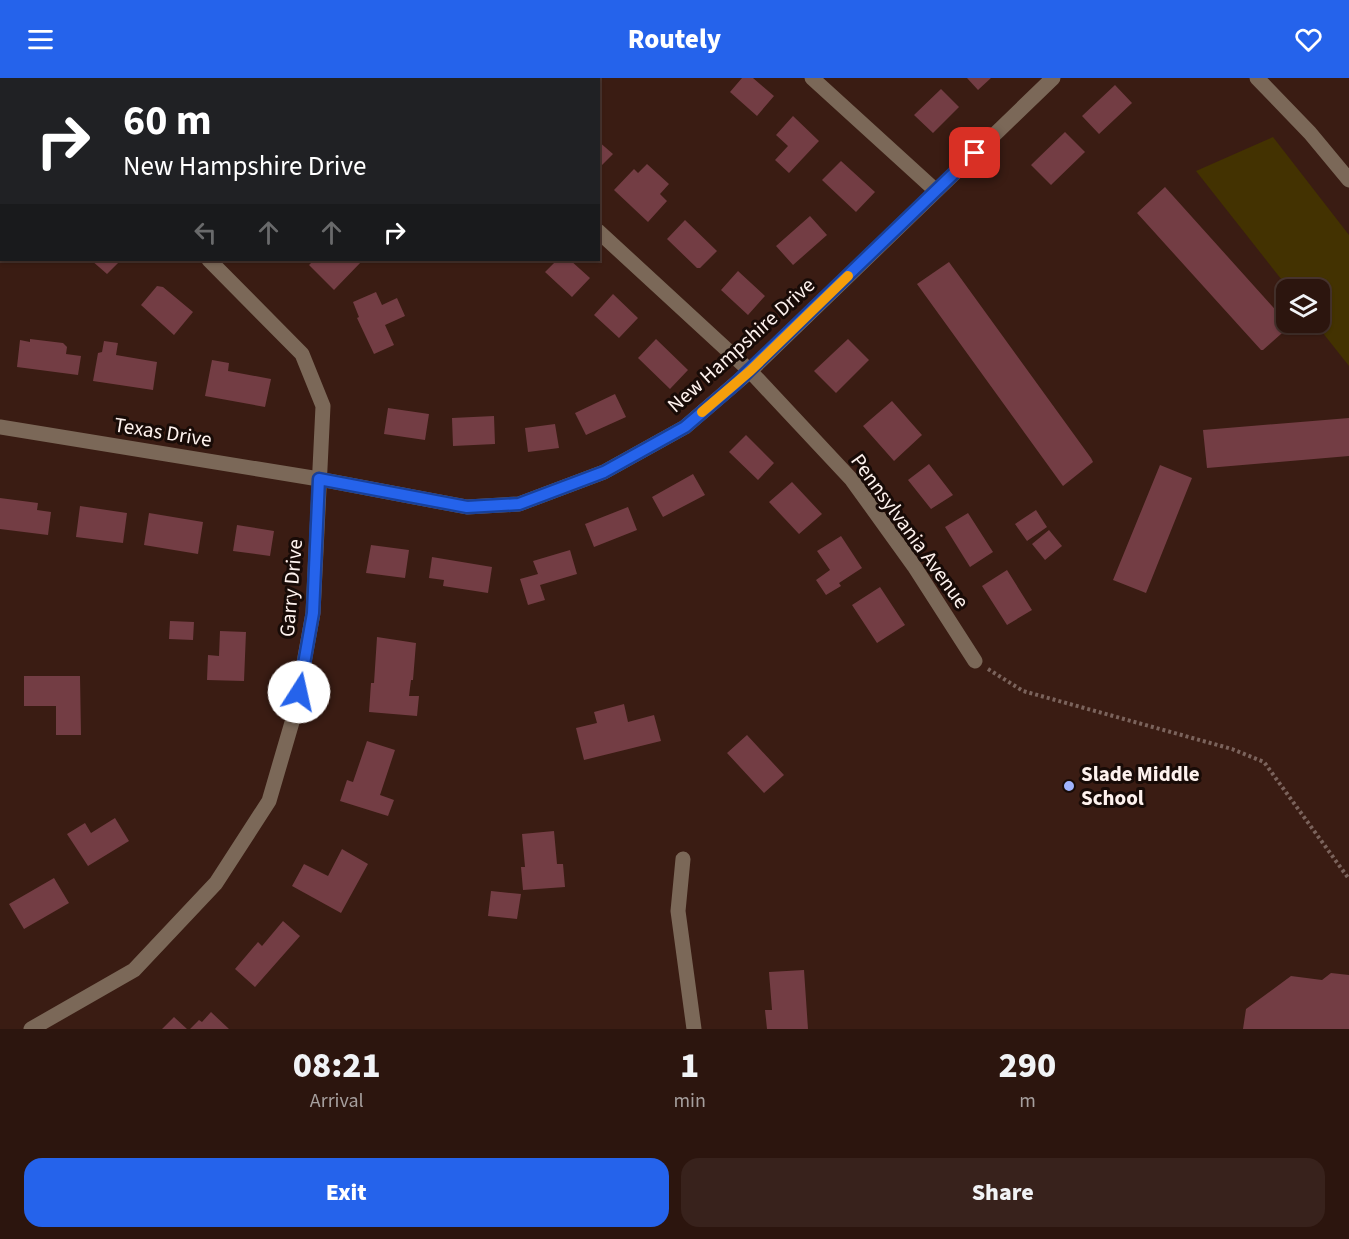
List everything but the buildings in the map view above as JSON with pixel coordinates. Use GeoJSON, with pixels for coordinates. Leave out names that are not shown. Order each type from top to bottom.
{"type":"FeatureCollection","features":[{"type":"Feature","properties":{"kind":"street"},"geometry":{"type":"LineString","coordinates":[[812,78],[935,190]]}},
{"type":"Feature","properties":{"kind":"street","name":"New Hampshire Drive"},"geometry":{"type":"LineString","coordinates":[[319,479],[467,507],[519,504],[604,472],[685,427],[750,371],[1053,78]]}},
{"type":"Feature","properties":{"kind":"street"},"geometry":{"type":"LineString","coordinates":[[1257,78],[1310,133],[1349,180]]}},
{"type":"Feature","properties":{"kind":"street","name":"Pennsylvania Avenue"},"geometry":{"type":"LineString","coordinates":[[600,233],[750,371],[852,480],[914,566],[975,661]]}},
{"type":"Feature","properties":{"kind":"street","name":"Garry Drive"},"geometry":{"type":"LineString","coordinates":[[31,1029],[134,970],[216,883],[269,801],[296,712],[313,613],[323,406],[302,354],[210,261]]}},
{"type":"Feature","properties":{"kind":"street","name":"Texas Drive"},"geometry":{"type":"LineString","coordinates":[[0,427],[319,479]]}},
{"type":"Feature","properties":{"kind":"street"},"geometry":{"type":"LineString","coordinates":[[683,859],[678,911],[694,1029]]}},
{"type":"Feature","properties":{"kind":"path"},"geometry":{"type":"LineString","coordinates":[[975,661],[1023,691],[1232,749],[1264,762],[1349,879]]}},
{"type":"Feature","properties":{"kind":"shaded area"},"geometry":{"type":"Polygon","coordinates":[[[1273,137],[1349,235],[1349,366],[1323,333],[1330,333],[1330,279],[1281,279],[1196,171],[1273,137]]]}},
{"type":"Feature","properties":{"kind":"slow traffic"},"geometry":{"type":"LineString","coordinates":[[702,412],[750,371],[848,276]]}},
{"type":"Feature","properties":{"kind":"place","name":"Slade Middle School"},"geometry":{"type":"Point","coordinates":[1069,786]}},
{"type":"Feature","properties":{"kind":"route"},"geometry":{"type":"LineString","coordinates":[[299,692],[313,613],[319,479],[467,507],[519,504],[604,472],[685,427],[734,385],[975,153]]}}]}
